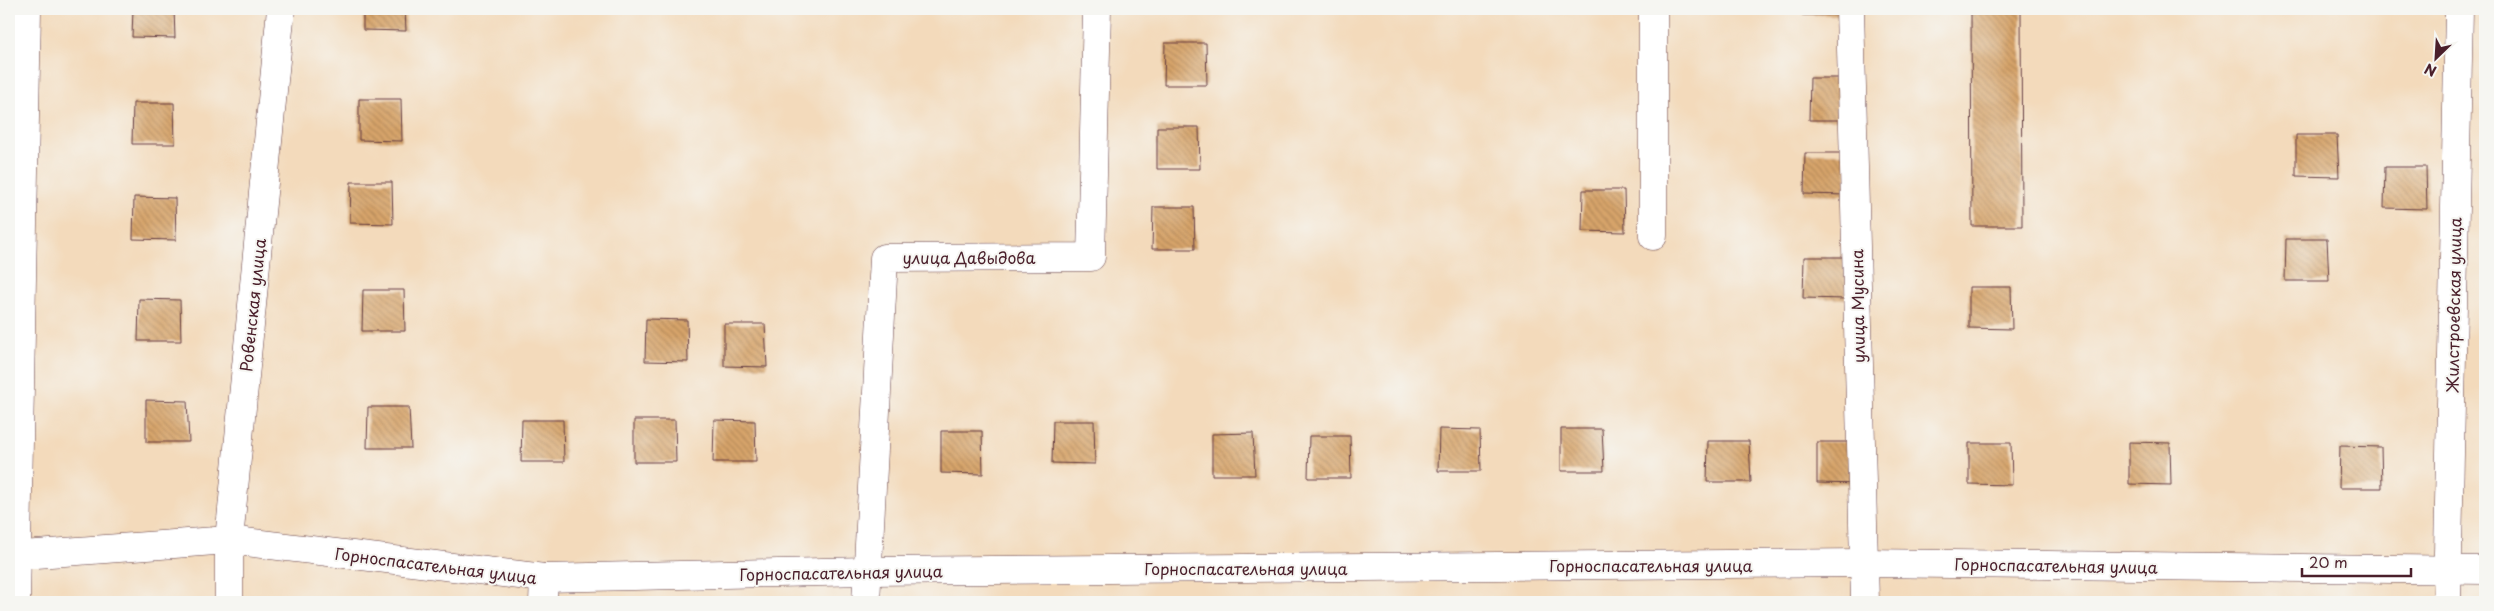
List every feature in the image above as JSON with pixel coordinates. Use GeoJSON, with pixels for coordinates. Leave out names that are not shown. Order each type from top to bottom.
{"type":"FeatureCollection","features":[{"type":"Feature","properties":{"kind":"street"},"geometry":{"type":"LineString","coordinates":[[16,602],[14,556],[27,9]]}},
{"type":"Feature","properties":{"kind":"street","name":"Ровенская улица"},"geometry":{"type":"LineString","coordinates":[[229,602],[229,540],[281,9]]}},
{"type":"Feature","properties":{"kind":"street","name":"улица Давыдова"},"geometry":{"type":"LineString","coordinates":[[866,602],[866,571],[884,258],[1091,256],[1097,9]]}},
{"type":"Feature","properties":{"kind":"street"},"geometry":{"type":"LineString","coordinates":[[1653,9],[1653,236]]}},
{"type":"Feature","properties":{"kind":"street","name":"улица Мусина"},"geometry":{"type":"LineString","coordinates":[[1850,9],[1864,602]]}},
{"type":"Feature","properties":{"kind":"street","name":"Жилстроевская улица"},"geometry":{"type":"LineString","coordinates":[[2447,602],[2459,9]]}},
{"type":"Feature","properties":{"kind":"street","name":"Горноспасательная улица"},"geometry":{"type":"LineString","coordinates":[[14,556],[229,540],[544,590],[866,571],[1862,563],[2485,570]]}},
{"type":"Feature","properties":{"kind":"building"},"geometry":{"type":"Polygon","coordinates":[[[133,9],[174,9],[175,38],[132,37],[133,9]]]}},
{"type":"Feature","properties":{"kind":"building"},"geometry":{"type":"Polygon","coordinates":[[[363,9],[405,9],[406,31],[363,30],[363,9]]]}},
{"type":"Feature","properties":{"kind":"building"},"geometry":{"type":"Polygon","coordinates":[[[1803,9],[1846,9],[1846,15],[1803,15],[1803,9]]]}},
{"type":"Feature","properties":{"kind":"building"},"geometry":{"type":"Polygon","coordinates":[[[1971,9],[2021,9],[2022,226],[1972,226],[1971,9]]]}},
{"type":"Feature","properties":{"kind":"building"},"geometry":{"type":"Polygon","coordinates":[[[2367,9],[2409,9],[2410,11],[2367,11],[2367,9]]]}},
{"type":"Feature","properties":{"kind":"building"},"geometry":{"type":"Polygon","coordinates":[[[1165,43],[1206,43],[1207,85],[1164,85],[1165,43]]]}},
{"type":"Feature","properties":{"kind":"building"},"geometry":{"type":"Polygon","coordinates":[[[1810,78],[1851,78],[1852,120],[1809,120],[1810,78]]]}},
{"type":"Feature","properties":{"kind":"building"},"geometry":{"type":"Polygon","coordinates":[[[359,99],[401,99],[402,141],[359,140],[359,99]]]}},
{"type":"Feature","properties":{"kind":"building"},"geometry":{"type":"Polygon","coordinates":[[[133,103],[174,103],[175,144],[132,144],[133,103]]]}},
{"type":"Feature","properties":{"kind":"building"},"geometry":{"type":"Polygon","coordinates":[[[1157,127],[1199,127],[1200,169],[1157,169],[1157,127]]]}},
{"type":"Feature","properties":{"kind":"building"},"geometry":{"type":"Polygon","coordinates":[[[2296,135],[2337,135],[2339,177],[2296,176],[2296,135]]]}},
{"type":"Feature","properties":{"kind":"building"},"geometry":{"type":"Polygon","coordinates":[[[1805,153],[1846,153],[1847,195],[1804,194],[1805,153]]]}},
{"type":"Feature","properties":{"kind":"building"},"geometry":{"type":"Polygon","coordinates":[[[2385,167],[2426,167],[2427,209],[2384,208],[2385,167]]]}},
{"type":"Feature","properties":{"kind":"building"},"geometry":{"type":"Polygon","coordinates":[[[351,182],[392,182],[393,224],[350,223],[351,182]]]}},
{"type":"Feature","properties":{"kind":"building"},"geometry":{"type":"Polygon","coordinates":[[[1583,190],[1624,190],[1625,232],[1582,231],[1583,190]]]}},
{"type":"Feature","properties":{"kind":"building"},"geometry":{"type":"Polygon","coordinates":[[[134,197],[175,198],[176,240],[133,239],[134,197]]]}},
{"type":"Feature","properties":{"kind":"building"},"geometry":{"type":"Polygon","coordinates":[[[1153,207],[1194,207],[1195,249],[1152,249],[1153,207]]]}},
{"type":"Feature","properties":{"kind":"building"},"geometry":{"type":"Polygon","coordinates":[[[2286,239],[2327,239],[2329,281],[2285,281],[2286,239]]]}},
{"type":"Feature","properties":{"kind":"building"},"geometry":{"type":"Polygon","coordinates":[[[1804,257],[1845,257],[1846,299],[1803,298],[1804,257]]]}},
{"type":"Feature","properties":{"kind":"building"},"geometry":{"type":"Polygon","coordinates":[[[1969,287],[2011,287],[2012,329],[1969,328],[1969,287]]]}},
{"type":"Feature","properties":{"kind":"building"},"geometry":{"type":"Polygon","coordinates":[[[363,290],[404,290],[405,331],[362,331],[363,290]]]}},
{"type":"Feature","properties":{"kind":"building"},"geometry":{"type":"Polygon","coordinates":[[[139,299],[180,300],[181,341],[138,341],[139,299]]]}},
{"type":"Feature","properties":{"kind":"building"},"geometry":{"type":"Polygon","coordinates":[[[646,319],[687,320],[688,362],[645,361],[646,319]]]}},
{"type":"Feature","properties":{"kind":"building"},"geometry":{"type":"Polygon","coordinates":[[[724,324],[765,324],[767,367],[724,366],[724,324]]]}},
{"type":"Feature","properties":{"kind":"building"},"geometry":{"type":"Polygon","coordinates":[[[146,400],[187,401],[189,442],[146,442],[146,400]]]}},
{"type":"Feature","properties":{"kind":"building"},"geometry":{"type":"Polygon","coordinates":[[[368,407],[409,407],[411,448],[367,448],[368,407]]]}},
{"type":"Feature","properties":{"kind":"building"},"geometry":{"type":"Polygon","coordinates":[[[522,420],[563,420],[564,462],[521,462],[522,420]]]}},
{"type":"Feature","properties":{"kind":"building"},"geometry":{"type":"Polygon","coordinates":[[[634,420],[675,420],[676,462],[634,462],[634,420]]]}},
{"type":"Feature","properties":{"kind":"building"},"geometry":{"type":"Polygon","coordinates":[[[714,420],[755,421],[756,462],[713,462],[714,420]]]}},
{"type":"Feature","properties":{"kind":"building"},"geometry":{"type":"Polygon","coordinates":[[[1053,421],[1094,421],[1095,464],[1052,463],[1053,421]]]}},
{"type":"Feature","properties":{"kind":"building"},"geometry":{"type":"Polygon","coordinates":[[[1439,429],[1480,430],[1481,471],[1438,471],[1439,429]]]}},
{"type":"Feature","properties":{"kind":"building"},"geometry":{"type":"Polygon","coordinates":[[[1561,429],[1602,429],[1604,471],[1561,471],[1561,429]]]}},
{"type":"Feature","properties":{"kind":"building"},"geometry":{"type":"Polygon","coordinates":[[[941,431],[982,431],[983,474],[941,473],[941,431]]]}},
{"type":"Feature","properties":{"kind":"building"},"geometry":{"type":"Polygon","coordinates":[[[1253,433],[1255,475],[1212,475],[1212,434],[1253,433]]]}},
{"type":"Feature","properties":{"kind":"building"},"geometry":{"type":"Polygon","coordinates":[[[1309,436],[1350,436],[1351,478],[1308,478],[1309,436]]]}},
{"type":"Feature","properties":{"kind":"building"},"geometry":{"type":"Polygon","coordinates":[[[1708,441],[1749,441],[1751,482],[1707,482],[1708,441]]]}},
{"type":"Feature","properties":{"kind":"building"},"geometry":{"type":"Polygon","coordinates":[[[1817,442],[1859,442],[1860,484],[1817,483],[1817,442]]]}},
{"type":"Feature","properties":{"kind":"building"},"geometry":{"type":"Polygon","coordinates":[[[2129,442],[2170,443],[2171,485],[2129,484],[2129,442]]]}},
{"type":"Feature","properties":{"kind":"building"},"geometry":{"type":"Polygon","coordinates":[[[1969,443],[2011,443],[2012,485],[1969,484],[1969,443]]]}},
{"type":"Feature","properties":{"kind":"building"},"geometry":{"type":"Polygon","coordinates":[[[2340,446],[2381,447],[2382,488],[2339,488],[2340,446]]]}}]}
